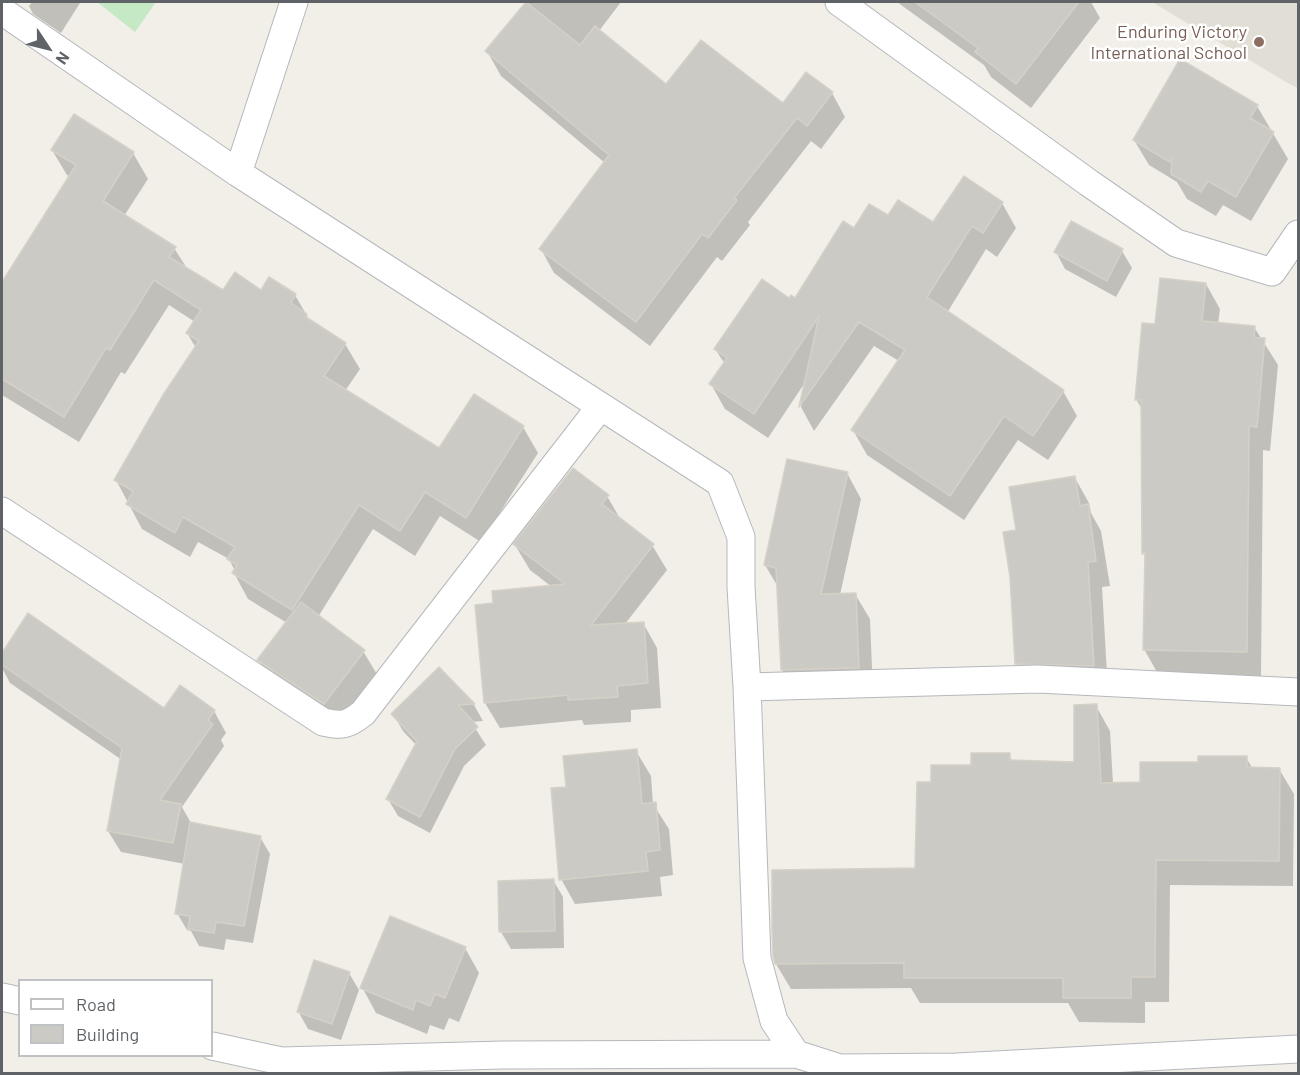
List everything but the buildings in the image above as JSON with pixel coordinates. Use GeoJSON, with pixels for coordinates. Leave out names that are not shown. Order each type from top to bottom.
{"type":"FeatureCollection","features":[{"type":"Feature","properties":{"kind":"street"},"geometry":{"type":"LineString","coordinates":[[238,172],[294,2]]}},
{"type":"Feature","properties":{"kind":"street"},"geometry":{"type":"LineString","coordinates":[[839,2],[1089,183],[1176,243],[1285,272],[1299,234]]}},
{"type":"Feature","properties":{"kind":"street"},"geometry":{"type":"LineString","coordinates":[[2,11],[238,172],[720,483],[741,537],[741,587],[757,958],[774,1021],[796,1054]]}},
{"type":"Feature","properties":{"kind":"street"},"geometry":{"type":"LineString","coordinates":[[2,511],[323,722],[339,725],[352,722],[363,713],[600,406]]}},
{"type":"Feature","properties":{"kind":"street"},"geometry":{"type":"LineString","coordinates":[[747,687],[1038,679],[1299,692]]}},
{"type":"Feature","properties":{"kind":"street"},"geometry":{"type":"LineString","coordinates":[[2,997],[18,1001]]}},
{"type":"Feature","properties":{"kind":"street"},"geometry":{"type":"LineString","coordinates":[[213,1046],[281,1061],[503,1055],[796,1054],[840,1068],[957,1070],[1299,1049]]}},
{"type":"Feature","properties":{"kind":"shaded area","name":"Enduring Victory International School"},"geometry":{"type":"Polygon","coordinates":[[[1152,2],[1298,2],[1298,88],[1286,82],[1152,2]]]}},
{"type":"Feature","properties":{"kind":"green space"},"geometry":{"type":"Polygon","coordinates":[[[97,2],[156,2],[135,32],[97,2]]]}},
{"type":"Feature","properties":{"kind":"place","name":"Enduring Victory International School"},"geometry":{"type":"Point","coordinates":[1259,42]}}]}
